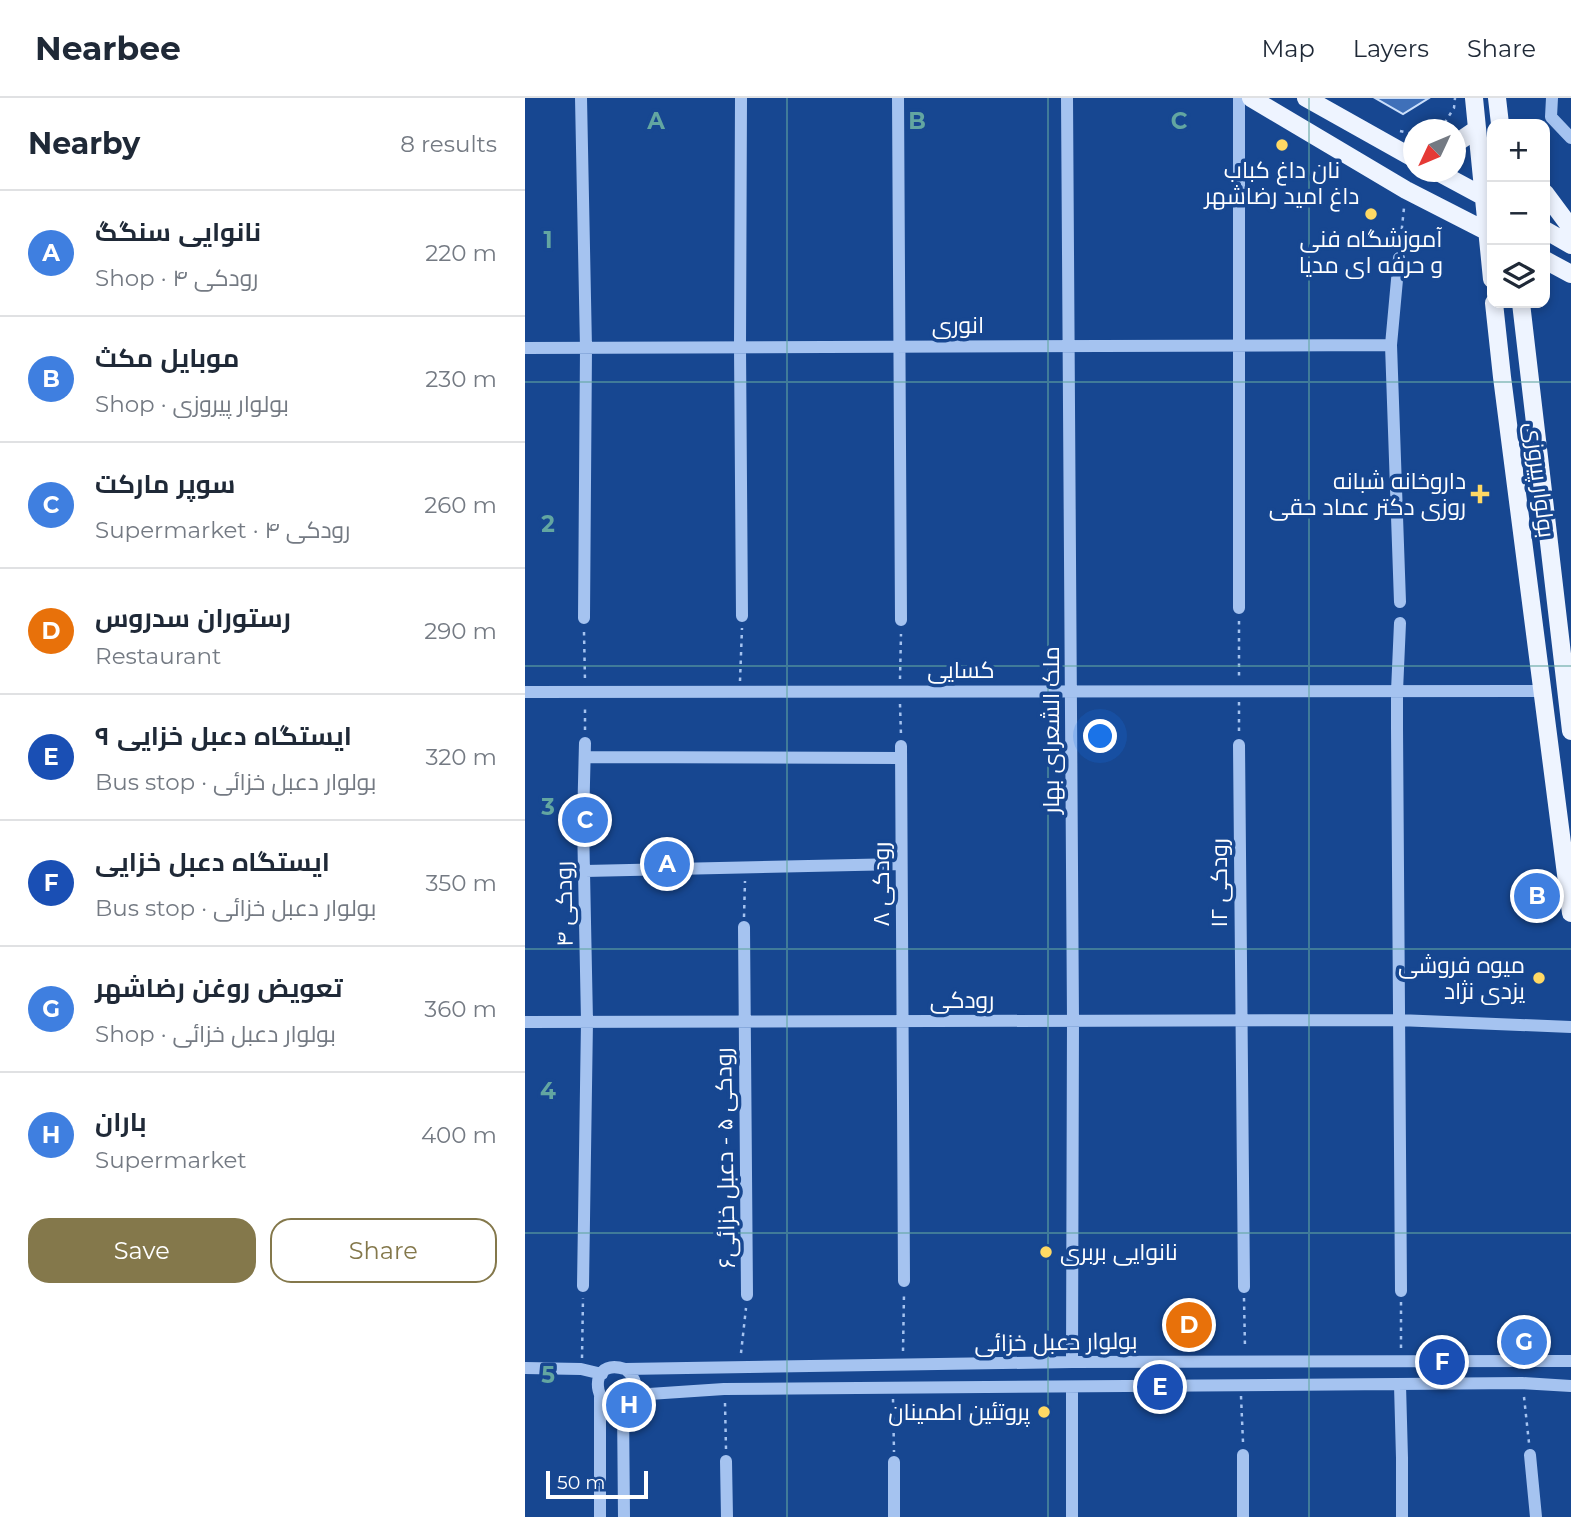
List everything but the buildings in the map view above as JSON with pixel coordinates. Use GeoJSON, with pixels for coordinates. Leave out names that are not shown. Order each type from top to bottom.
{"type":"FeatureCollection","features":[{"type":"Feature","properties":{"kind":"main road"},"geometry":{"type":"LineString","coordinates":[[1251,98],[1406,190],[1487,231]]}},
{"type":"Feature","properties":{"kind":"main road"},"geometry":{"type":"LineString","coordinates":[[1306,98],[1403,151]]}},
{"type":"Feature","properties":{"kind":"main road"},"geometry":{"type":"LineString","coordinates":[[1475,98],[1487,192]]}},
{"type":"Feature","properties":{"kind":"main road"},"geometry":{"type":"LineString","coordinates":[[1497,98],[1499,119]]}},
{"type":"Feature","properties":{"kind":"main road"},"geometry":{"type":"LineString","coordinates":[[1466,137],[1478,129]]}},
{"type":"Feature","properties":{"kind":"main road"},"geometry":{"type":"LineString","coordinates":[[1457,182],[1487,198]]}},
{"type":"Feature","properties":{"kind":"main road"},"geometry":{"type":"LineString","coordinates":[[1550,200],[1571,228]]}},
{"type":"Feature","properties":{"kind":"main road"},"geometry":{"type":"LineString","coordinates":[[1550,233],[1571,245]]}},
{"type":"Feature","properties":{"kind":"main road","name":"بولوار پیروزی"},"geometry":{"type":"LineString","coordinates":[[1495,308],[1571,913]]}},
{"type":"Feature","properties":{"kind":"main road","name":"بولوار پیروزی"},"geometry":{"type":"LineString","coordinates":[[1522,308],[1569,693],[1571,731]]}},
{"type":"Feature","properties":{"kind":"street"},"geometry":{"type":"LineString","coordinates":[[580,98],[586,348],[584,618]]}},
{"type":"Feature","properties":{"kind":"street"},"geometry":{"type":"LineString","coordinates":[[741,98],[742,616]]}},
{"type":"Feature","properties":{"kind":"street"},"geometry":{"type":"LineString","coordinates":[[898,98],[901,620]]}},
{"type":"Feature","properties":{"kind":"street","name":"ملک الشعرای بهار"},"geometry":{"type":"LineString","coordinates":[[1067,98],[1072,691],[1072,1362]]}},
{"type":"Feature","properties":{"kind":"street"},"geometry":{"type":"LineString","coordinates":[[1239,98],[1239,608]]}},
{"type":"Feature","properties":{"kind":"street"},"geometry":{"type":"LineString","coordinates":[[1552,98],[1551,117],[1571,138]]}},
{"type":"Feature","properties":{"kind":"street"},"geometry":{"type":"LineString","coordinates":[[1399,258],[1391,345],[1400,602]]}},
{"type":"Feature","properties":{"kind":"street","name":"انوری"},"geometry":{"type":"LineString","coordinates":[[525,348],[1391,345]]}},
{"type":"Feature","properties":{"kind":"street"},"geometry":{"type":"LineString","coordinates":[[1400,623],[1397,750],[1401,1291]]}},
{"type":"Feature","properties":{"kind":"street","name":"کسایی"},"geometry":{"type":"LineString","coordinates":[[525,692],[1543,691]]}},
{"type":"Feature","properties":{"kind":"street","name":"رودکی ۴"},"geometry":{"type":"LineString","coordinates":[[583,1286],[587,1021],[583,822],[585,743]]}},
{"type":"Feature","properties":{"kind":"street","name":"رودکی ۱۲"},"geometry":{"type":"LineString","coordinates":[[1239,745],[1244,1287]]}},
{"type":"Feature","properties":{"kind":"street","name":"رودکی ۸"},"geometry":{"type":"LineString","coordinates":[[585,757],[901,752],[904,1282]]}},
{"type":"Feature","properties":{"kind":"street"},"geometry":{"type":"LineString","coordinates":[[585,871],[901,863]]}},
{"type":"Feature","properties":{"kind":"street","name":"رودکی ۵ - دعبل خزائی۶"},"geometry":{"type":"LineString","coordinates":[[744,927],[747,1295]]}},
{"type":"Feature","properties":{"kind":"street","name":"رودکی"},"geometry":{"type":"LineString","coordinates":[[525,1021],[1398,1020],[1571,1027]]}},
{"type":"Feature","properties":{"kind":"street","name":"بولوار دعبل خزائی"},"geometry":{"type":"LineString","coordinates":[[625,1369],[1072,1362],[1571,1361]]}},
{"type":"Feature","properties":{"kind":"street"},"geometry":{"type":"LineString","coordinates":[[1346,1385],[1347,1362]]}},
{"type":"Feature","properties":{"kind":"street"},"geometry":{"type":"LineString","coordinates":[[851,1365],[851,1388]]}},
{"type":"Feature","properties":{"kind":"street"},"geometry":{"type":"LineString","coordinates":[[600,1397],[613,1406],[623,1405],[634,1395],[635,1380],[625,1369],[615,1367],[602,1374],[597,1383],[600,1397],[600,1517]]}},
{"type":"Feature","properties":{"kind":"street"},"geometry":{"type":"LineString","coordinates":[[525,1368],[581,1368],[602,1374]]}},
{"type":"Feature","properties":{"kind":"street","name":"بولوار دعبل خزائی"},"geometry":{"type":"LineString","coordinates":[[634,1395],[725,1389],[1522,1383],[1571,1385]]}},
{"type":"Feature","properties":{"kind":"street"},"geometry":{"type":"LineString","coordinates":[[1400,1385],[1402,1517]]}},
{"type":"Feature","properties":{"kind":"street"},"geometry":{"type":"LineString","coordinates":[[1072,1388],[1072,1517]]}},
{"type":"Feature","properties":{"kind":"street"},"geometry":{"type":"LineString","coordinates":[[623,1405],[624,1517]]}},
{"type":"Feature","properties":{"kind":"street"},"geometry":{"type":"LineString","coordinates":[[1243,1455],[1243,1517]]}},
{"type":"Feature","properties":{"kind":"street"},"geometry":{"type":"LineString","coordinates":[[1530,1455],[1536,1517]]}},
{"type":"Feature","properties":{"kind":"street"},"geometry":{"type":"LineString","coordinates":[[726,1461],[727,1517]]}},
{"type":"Feature","properties":{"kind":"street"},"geometry":{"type":"LineString","coordinates":[[894,1462],[894,1517]]}},
{"type":"Feature","properties":{"kind":"path"},"geometry":{"type":"LineString","coordinates":[[1447,119],[1454,108],[1455,98]]}},
{"type":"Feature","properties":{"kind":"path"},"geometry":{"type":"LineString","coordinates":[[1399,258],[1406,190]]}},
{"type":"Feature","properties":{"kind":"path"},"geometry":{"type":"LineString","coordinates":[[1239,608],[1239,745]]}},
{"type":"Feature","properties":{"kind":"path"},"geometry":{"type":"LineString","coordinates":[[739,691],[742,616]]}},
{"type":"Feature","properties":{"kind":"path"},"geometry":{"type":"LineString","coordinates":[[744,927],[745,867]]}},
{"type":"Feature","properties":{"kind":"path"},"geometry":{"type":"LineString","coordinates":[[903,1364],[904,1282]]}},
{"type":"Feature","properties":{"kind":"path"},"geometry":{"type":"LineString","coordinates":[[581,1368],[583,1286]]}},
{"type":"Feature","properties":{"kind":"path"},"geometry":{"type":"LineString","coordinates":[[1244,1287],[1246,1362]]}},
{"type":"Feature","properties":{"kind":"path"},"geometry":{"type":"LineString","coordinates":[[1401,1291],[1401,1361]]}},
{"type":"Feature","properties":{"kind":"path"},"geometry":{"type":"LineString","coordinates":[[740,1367],[747,1295]]}},
{"type":"Feature","properties":{"kind":"path"},"geometry":{"type":"LineString","coordinates":[[1522,1383],[1530,1455]]}},
{"type":"Feature","properties":{"kind":"path"},"geometry":{"type":"LineString","coordinates":[[1241,1386],[1243,1455]]}},
{"type":"Feature","properties":{"kind":"path"},"geometry":{"type":"LineString","coordinates":[[893,1388],[894,1462]]}},
{"type":"Feature","properties":{"kind":"path"},"geometry":{"type":"LineString","coordinates":[[725,1389],[726,1461]]}},
{"type":"Feature","properties":{"kind":"place","name":"نان داغ کباب داغ امید رضاشهر"},"geometry":{"type":"Point","coordinates":[1282,145]}},
{"type":"Feature","properties":{"kind":"place","name":"آموزشگاه فنی و حرفه ای مدیا"},"geometry":{"type":"Point","coordinates":[1371,214]}},
{"type":"Feature","properties":{"kind":"place","name":"داروخانه شبانه روزی دکتر عماد حقی"},"geometry":{"type":"Point","coordinates":[1480,494]}},
{"type":"Feature","properties":{"kind":"place","name":"سوپر مارکت"},"geometry":{"type":"Point","coordinates":[585,820]}},
{"type":"Feature","properties":{"kind":"place","name":"نانوایی سنگگ"},"geometry":{"type":"Point","coordinates":[667,864]}},
{"type":"Feature","properties":{"kind":"place","name":"موبایل مکث"},"geometry":{"type":"Point","coordinates":[1537,896]}},
{"type":"Feature","properties":{"kind":"place","name":"میوه فروشی یزدی نژاد"},"geometry":{"type":"Point","coordinates":[1539,978]}},
{"type":"Feature","properties":{"kind":"place","name":"نانوایی بربری"},"geometry":{"type":"Point","coordinates":[1046,1252]}},
{"type":"Feature","properties":{"kind":"place","name":"رستوران سدروس"},"geometry":{"type":"Point","coordinates":[1189,1325]}},
{"type":"Feature","properties":{"kind":"place","name":"تعویض روغن رضاشهر"},"geometry":{"type":"Point","coordinates":[1524,1342]}},
{"type":"Feature","properties":{"kind":"place","name":"ایستگاه دعبل خزایی"},"geometry":{"type":"Point","coordinates":[1442,1362]}},
{"type":"Feature","properties":{"kind":"place","name":"ایستگاه دعبل خزایی ۹"},"geometry":{"type":"Point","coordinates":[1160,1387]}},
{"type":"Feature","properties":{"kind":"place","name":"باران"},"geometry":{"type":"Point","coordinates":[629,1405]}},
{"type":"Feature","properties":{"kind":"place","name":"پروتئین اطمینان"},"geometry":{"type":"Point","coordinates":[1044,1412]}}]}
